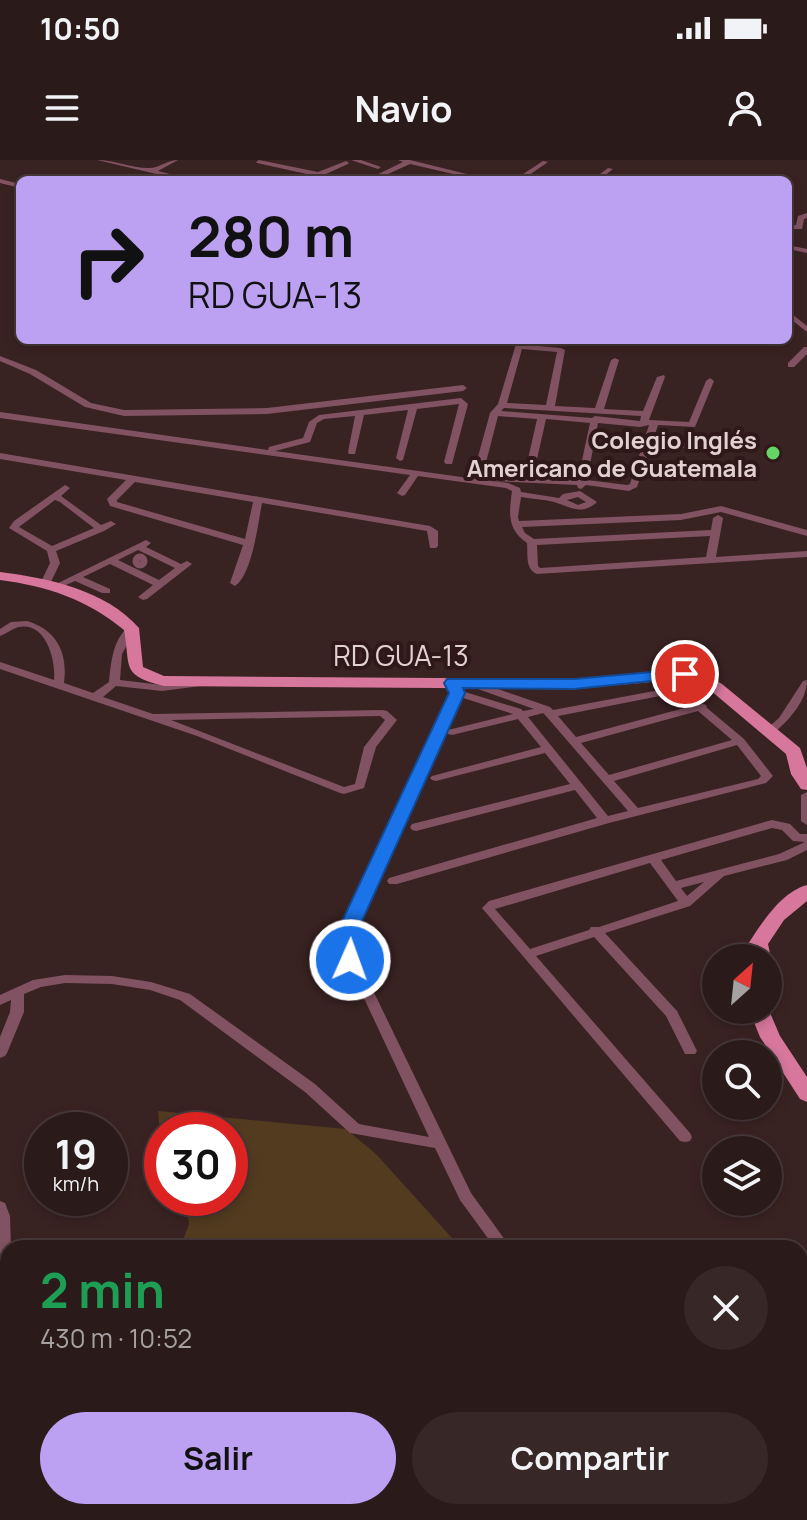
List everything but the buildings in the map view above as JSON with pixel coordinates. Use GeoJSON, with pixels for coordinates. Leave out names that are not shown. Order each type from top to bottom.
{"type":"FeatureCollection","features":[{"type":"Feature","properties":{"kind":"main road"},"geometry":{"type":"LineString","coordinates":[[0,576],[83,596],[111,610],[131,628]]}},
{"type":"Feature","properties":{"kind":"main road","name":"RD GUA-13"},"geometry":{"type":"LineString","coordinates":[[131,628],[131,658],[140,673],[164,681],[459,686],[574,684],[685,674],[716,687],[794,752],[800,774],[807,785]]}},
{"type":"Feature","properties":{"kind":"main road"},"geometry":{"type":"LineString","coordinates":[[758,944],[771,924],[807,891]]}},
{"type":"Feature","properties":{"kind":"main road"},"geometry":{"type":"LineString","coordinates":[[765,1024],[807,1094]]}},
{"type":"Feature","properties":{"kind":"street"},"geometry":{"type":"LineString","coordinates":[[100,160],[174,176]]}},
{"type":"Feature","properties":{"kind":"street"},"geometry":{"type":"LineString","coordinates":[[152,171],[175,160]]}},
{"type":"Feature","properties":{"kind":"street"},"geometry":{"type":"LineString","coordinates":[[319,175],[346,163],[332,160]]}},
{"type":"Feature","properties":{"kind":"street"},"geometry":{"type":"LineString","coordinates":[[354,160],[378,167]]}},
{"type":"Feature","properties":{"kind":"street"},"geometry":{"type":"LineString","coordinates":[[419,165],[434,160]]}},
{"type":"Feature","properties":{"kind":"street"},"geometry":{"type":"LineString","coordinates":[[377,176],[405,161],[470,176]]}},
{"type":"Feature","properties":{"kind":"street"},"geometry":{"type":"LineString","coordinates":[[259,162],[324,176]]}},
{"type":"Feature","properties":{"kind":"street"},"geometry":{"type":"LineString","coordinates":[[523,176],[545,162]]}},
{"type":"Feature","properties":{"kind":"street"},"geometry":{"type":"LineString","coordinates":[[600,176],[610,169]]}},
{"type":"Feature","properties":{"kind":"street"},"geometry":{"type":"LineString","coordinates":[[792,227],[799,227],[801,218],[807,215]]}},
{"type":"Feature","properties":{"kind":"street"},"geometry":{"type":"LineString","coordinates":[[792,317],[807,330]]}},
{"type":"Feature","properties":{"kind":"street"},"geometry":{"type":"LineString","coordinates":[[550,407],[561,350],[524,345],[518,348],[502,405],[494,413],[478,475],[629,488],[634,485],[648,442],[648,420],[661,377]]}},
{"type":"Feature","properties":{"kind":"street"},"geometry":{"type":"LineString","coordinates":[[793,363],[807,349]]}},
{"type":"Feature","properties":{"kind":"street"},"geometry":{"type":"LineString","coordinates":[[0,415],[416,473],[564,498],[573,508],[590,505],[591,499],[580,494],[581,482],[597,415],[615,360]]}},
{"type":"Feature","properties":{"kind":"street"},"geometry":{"type":"LineString","coordinates":[[3,361],[33,372],[88,405],[136,413],[238,413],[463,388]]}},
{"type":"Feature","properties":{"kind":"street"},"geometry":{"type":"LineString","coordinates":[[502,405],[550,407],[685,426],[694,423],[710,381]]}},
{"type":"Feature","properties":{"kind":"street"},"geometry":{"type":"LineString","coordinates":[[400,395],[410,406]]}},
{"type":"Feature","properties":{"kind":"street"},"geometry":{"type":"LineString","coordinates":[[261,452],[307,440],[313,422],[318,418],[464,402],[449,462]]}},
{"type":"Feature","properties":{"kind":"street"},"geometry":{"type":"LineString","coordinates":[[67,425],[88,405]]}},
{"type":"Feature","properties":{"kind":"street"},"geometry":{"type":"LineString","coordinates":[[400,458],[410,406]]}},
{"type":"Feature","properties":{"kind":"street"},"geometry":{"type":"LineString","coordinates":[[352,452],[360,413]]}},
{"type":"Feature","properties":{"kind":"street"},"geometry":{"type":"LineString","coordinates":[[494,413],[597,415]]}},
{"type":"Feature","properties":{"kind":"street"},"geometry":{"type":"LineString","coordinates":[[528,480],[542,416]]}},
{"type":"Feature","properties":{"kind":"street"},"geometry":{"type":"LineString","coordinates":[[648,442],[703,448]]}},
{"type":"Feature","properties":{"kind":"street"},"geometry":{"type":"LineString","coordinates":[[0,456],[430,529],[433,531],[433,546]]}},
{"type":"Feature","properties":{"kind":"street"},"geometry":{"type":"LineString","coordinates":[[639,467],[698,473]]}},
{"type":"Feature","properties":{"kind":"street"},"geometry":{"type":"LineString","coordinates":[[402,493],[416,473]]}},
{"type":"Feature","properties":{"kind":"street"},"geometry":{"type":"LineString","coordinates":[[133,478],[112,499],[113,504],[248,543]]}},
{"type":"Feature","properties":{"kind":"street"},"geometry":{"type":"LineString","coordinates":[[65,488],[14,528],[51,550],[55,563],[50,586],[76,578],[111,561],[137,560],[185,566],[143,597]]}},
{"type":"Feature","properties":{"kind":"street"},"geometry":{"type":"LineString","coordinates":[[516,491],[513,517],[521,535],[532,542],[715,533]]}},
{"type":"Feature","properties":{"kind":"street"},"geometry":{"type":"LineString","coordinates":[[51,550],[106,527],[54,496]]}},
{"type":"Feature","properties":{"kind":"street"},"geometry":{"type":"LineString","coordinates":[[235,583],[258,500]]}},
{"type":"Feature","properties":{"kind":"street"},"geometry":{"type":"LineString","coordinates":[[516,524],[681,517],[721,509],[807,533]]}},
{"type":"Feature","properties":{"kind":"street"},"geometry":{"type":"LineString","coordinates":[[710,561],[718,518]]}},
{"type":"Feature","properties":{"kind":"street"},"geometry":{"type":"LineString","coordinates":[[532,542],[533,566],[537,571],[807,554]]}},
{"type":"Feature","properties":{"kind":"street"},"geometry":{"type":"LineString","coordinates":[[137,560],[142,545],[137,560]]}},
{"type":"Feature","properties":{"kind":"street"},"geometry":{"type":"LineString","coordinates":[[137,560],[160,584]]}},
{"type":"Feature","properties":{"kind":"street"},"geometry":{"type":"LineString","coordinates":[[76,578],[106,591]]}},
{"type":"Feature","properties":{"kind":"street"},"geometry":{"type":"LineString","coordinates":[[0,633],[15,624],[39,628],[55,645],[59,683]]}},
{"type":"Feature","properties":{"kind":"street"},"geometry":{"type":"LineString","coordinates":[[119,684],[117,654],[131,628]]}},
{"type":"Feature","properties":{"kind":"street"},"geometry":{"type":"LineString","coordinates":[[0,665],[152,717],[344,791],[360,786],[370,747],[391,720],[383,713],[152,717]]}},
{"type":"Feature","properties":{"kind":"street"},"geometry":{"type":"LineString","coordinates":[[99,699],[119,684],[182,687],[201,683]]}},
{"type":"Feature","properties":{"kind":"street"},"geometry":{"type":"LineString","coordinates":[[770,731],[780,723],[807,683]]}},
{"type":"Feature","properties":{"kind":"street"},"geometry":{"type":"LineString","coordinates":[[459,686],[529,701],[548,711],[636,813]]}},
{"type":"Feature","properties":{"kind":"street"},"geometry":{"type":"LineString","coordinates":[[459,686],[518,713],[605,820]]}},
{"type":"Feature","properties":{"kind":"street"},"geometry":{"type":"LineString","coordinates":[[459,686],[347,932],[346,947],[465,1196],[497,1240]]}},
{"type":"Feature","properties":{"kind":"street"},"geometry":{"type":"LineString","coordinates":[[393,881],[605,820],[764,780],[766,773],[740,741],[702,707],[684,693],[674,691],[518,713],[452,732]]}},
{"type":"Feature","properties":{"kind":"street"},"geometry":{"type":"LineString","coordinates":[[518,713],[529,701]]}},
{"type":"Feature","properties":{"kind":"street"},"geometry":{"type":"LineString","coordinates":[[574,741],[702,707]]}},
{"type":"Feature","properties":{"kind":"street"},"geometry":{"type":"LineString","coordinates":[[607,779],[740,741]]}},
{"type":"Feature","properties":{"kind":"street"},"geometry":{"type":"LineString","coordinates":[[436,778],[548,749]]}},
{"type":"Feature","properties":{"kind":"street"},"geometry":{"type":"LineString","coordinates":[[416,827],[577,786]]}},
{"type":"Feature","properties":{"kind":"street"},"geometry":{"type":"LineString","coordinates":[[807,795],[807,821]]}},
{"type":"Feature","properties":{"kind":"street"},"geometry":{"type":"LineString","coordinates":[[685,1137],[488,908],[772,824],[786,827],[797,838],[807,838]]}},
{"type":"Feature","properties":{"kind":"street"},"geometry":{"type":"LineString","coordinates":[[672,886],[783,857],[807,845]]}},
{"type":"Feature","properties":{"kind":"street"},"geometry":{"type":"LineString","coordinates":[[653,858],[686,903]]}},
{"type":"Feature","properties":{"kind":"street"},"geometry":{"type":"LineString","coordinates":[[528,954],[686,903],[719,875]]}},
{"type":"Feature","properties":{"kind":"street"},"geometry":{"type":"LineString","coordinates":[[595,930],[672,1014],[690,1051]]}},
{"type":"Feature","properties":{"kind":"street"},"geometry":{"type":"LineString","coordinates":[[0,1000],[38,983],[65,979],[112,980],[151,986],[185,997],[310,1088],[355,1129],[441,1144]]}},
{"type":"Feature","properties":{"kind":"street"},"geometry":{"type":"LineString","coordinates":[[0,1053],[17,1012],[18,992]]}},
{"type":"Feature","properties":{"kind":"street"},"geometry":{"type":"LineString","coordinates":[[0,1207],[2,1240]]}},
{"type":"Feature","properties":{"kind":"shaded area"},"geometry":{"type":"Polygon","coordinates":[[[248,1120],[346,1129],[376,1154],[454,1240],[183,1240],[189,1224],[188,1216],[248,1216],[248,1120]]]}},
{"type":"Feature","properties":{"kind":"place","name":"Colegio Inglés Americano de Guatemala"},"geometry":{"type":"Point","coordinates":[773,453]}},
{"type":"Feature","properties":{"kind":"route"},"geometry":{"type":"LineString","coordinates":[[350,960],[346,947],[347,932],[457,693],[453,683],[574,684],[685,674]]}}]}
